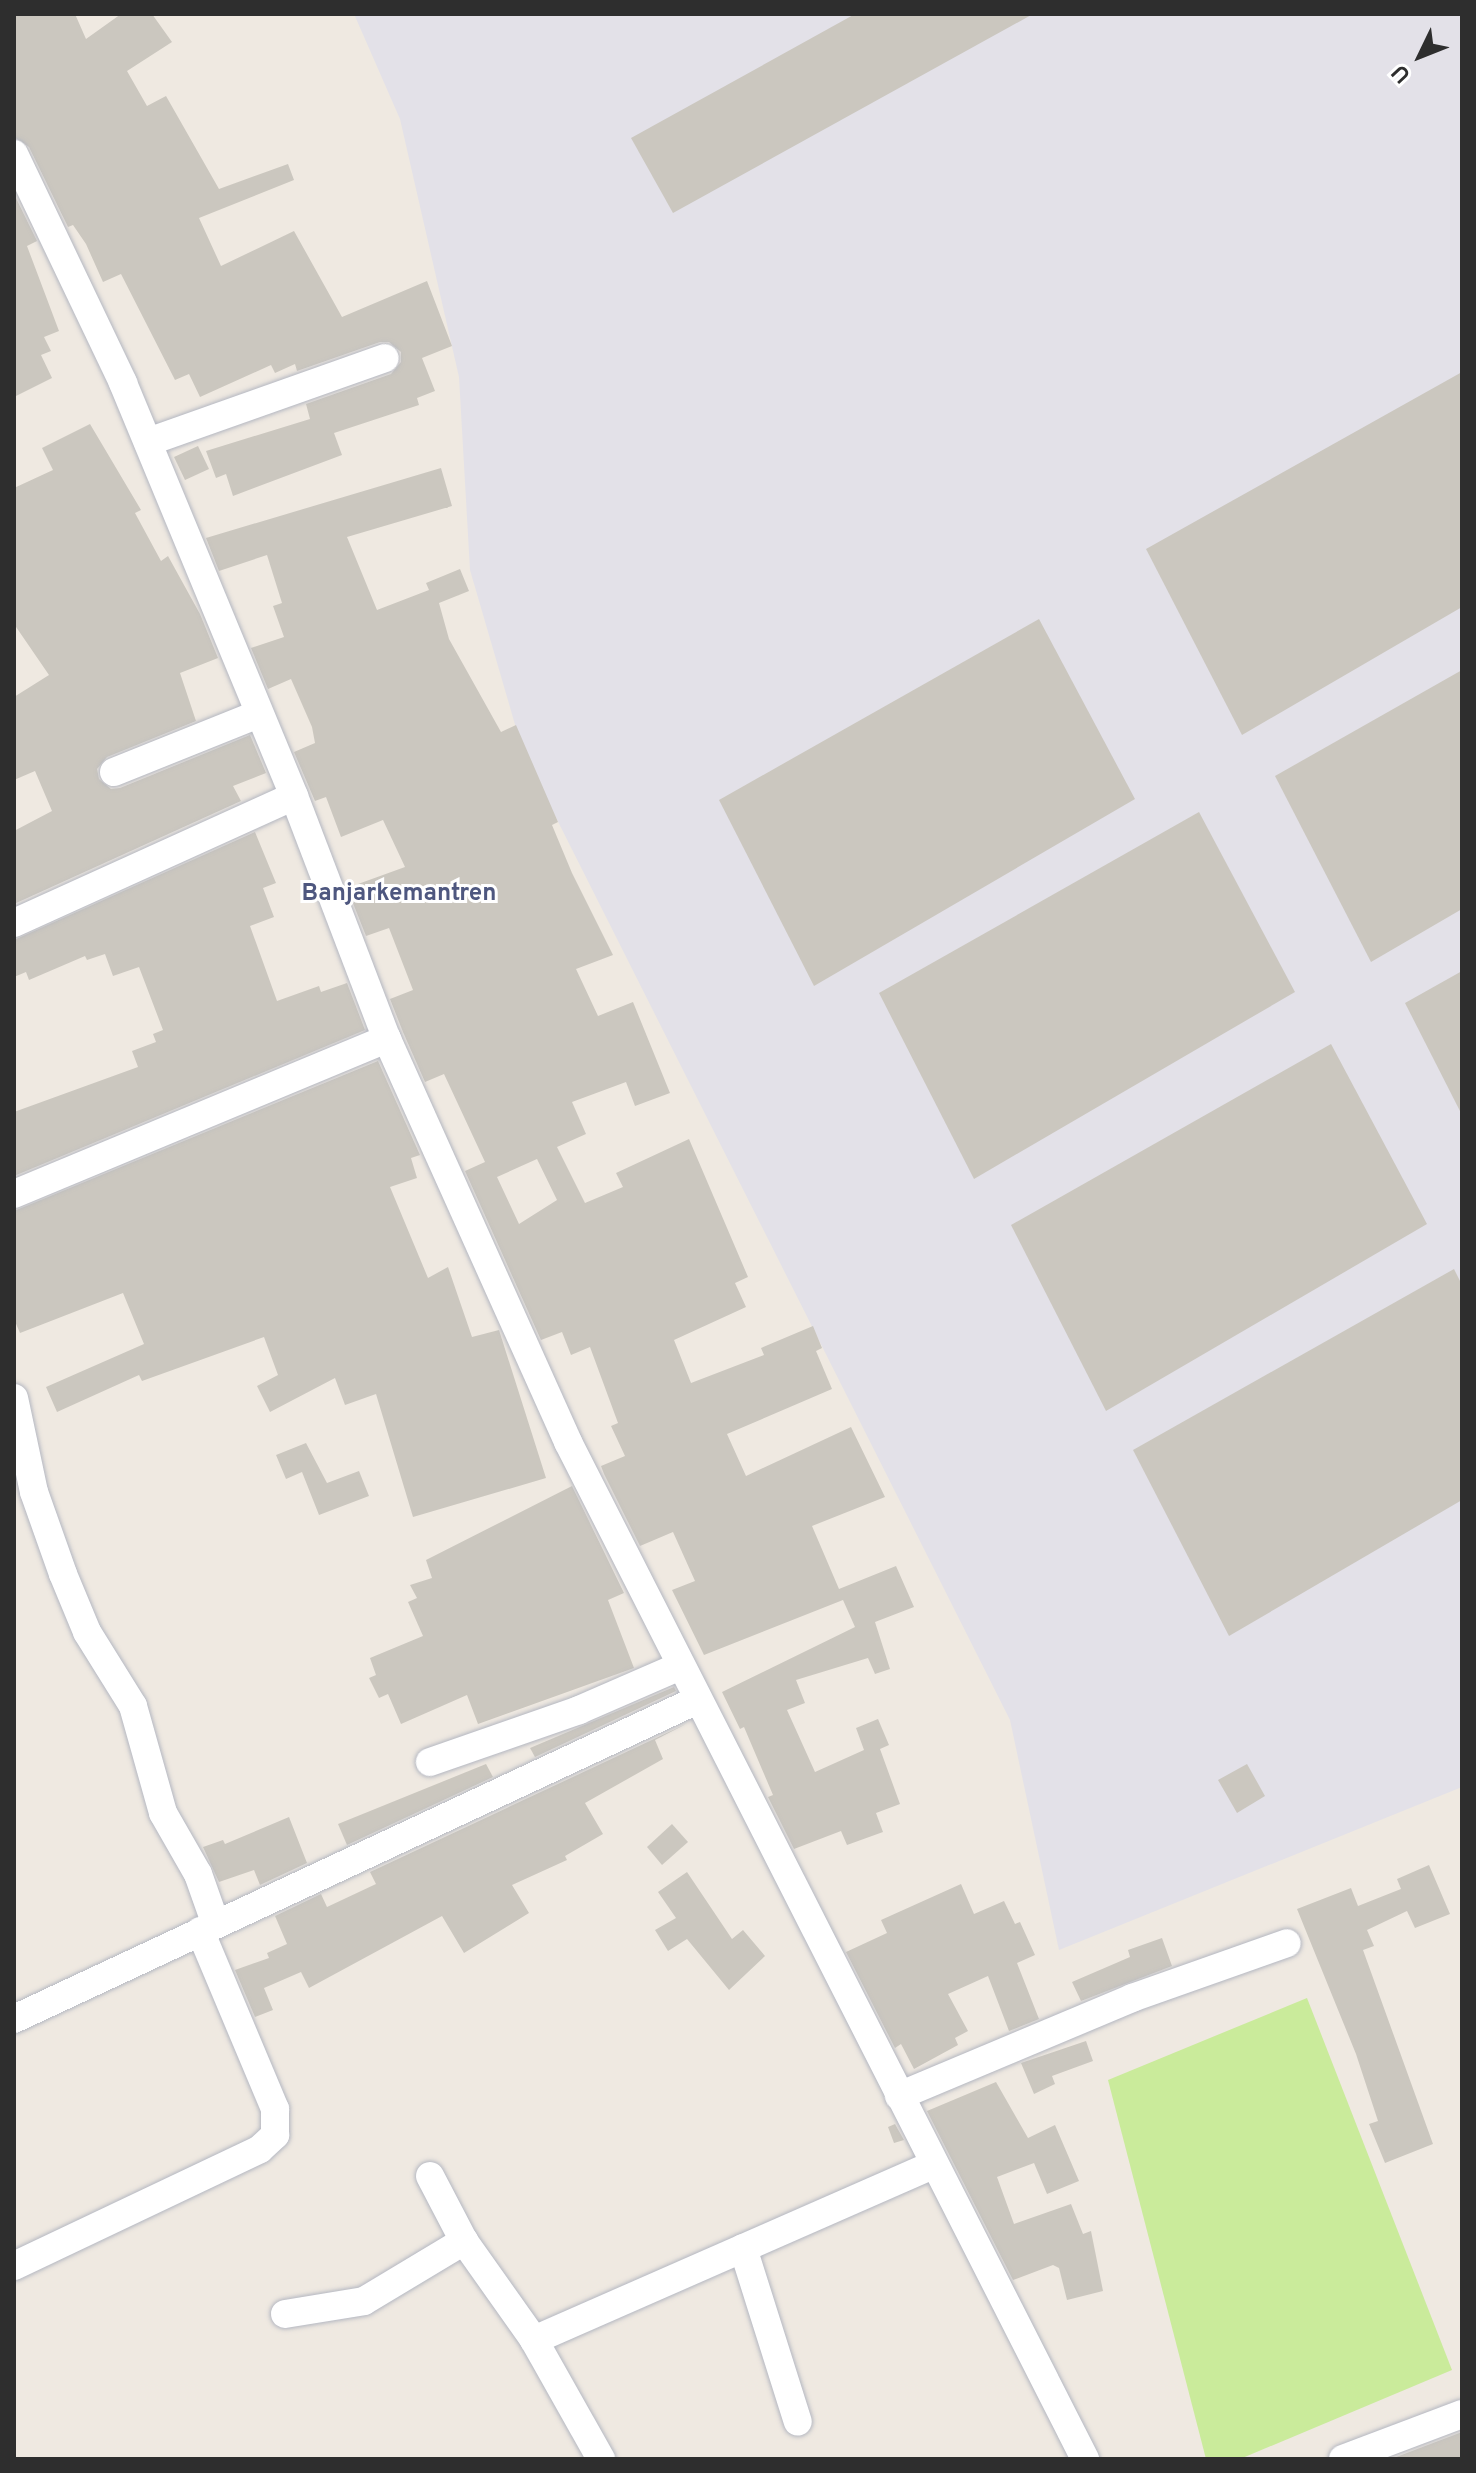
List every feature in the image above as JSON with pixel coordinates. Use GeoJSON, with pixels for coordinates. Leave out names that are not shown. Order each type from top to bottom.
{"type":"FeatureCollection","features":[{"type":"Feature","properties":{"kind":"street"},"geometry":{"type":"LineString","coordinates":[[14,154],[148,442],[294,796],[387,1039],[568,1442],[695,1701],[1085,2459]]}},
{"type":"Feature","properties":{"kind":"street"},"geometry":{"type":"LineString","coordinates":[[148,442],[385,358]]}},
{"type":"Feature","properties":{"kind":"street"},"geometry":{"type":"LineString","coordinates":[[114,772],[258,714]]}},
{"type":"Feature","properties":{"kind":"street"},"geometry":{"type":"LineString","coordinates":[[14,923],[294,796]]}},
{"type":"Feature","properties":{"kind":"street"},"geometry":{"type":"LineString","coordinates":[[14,1194],[387,1039]]}},
{"type":"Feature","properties":{"kind":"street"},"geometry":{"type":"LineString","coordinates":[[14,1398],[34,1492],[63,1574],[87,1632],[133,1706],[163,1813],[198,1874],[207,1926],[275,2109],[275,2135],[260,2149],[14,2266]]}},
{"type":"Feature","properties":{"kind":"street"},"geometry":{"type":"LineString","coordinates":[[430,1762],[579,1710],[678,1667]]}},
{"type":"Feature","properties":{"kind":"street"},"geometry":{"type":"LineString","coordinates":[[14,2019],[207,1926],[695,1701]]}},
{"type":"Feature","properties":{"kind":"street"},"geometry":{"type":"LineString","coordinates":[[899,2096],[1132,1998],[1287,1943]]}},
{"type":"Feature","properties":{"kind":"street"},"geometry":{"type":"LineString","coordinates":[[534,2340],[933,2165]]}},
{"type":"Feature","properties":{"kind":"street"},"geometry":{"type":"LineString","coordinates":[[430,2176],[464,2241],[534,2340],[601,2459]]}},
{"type":"Feature","properties":{"kind":"street"},"geometry":{"type":"LineString","coordinates":[[285,2314],[364,2301],[464,2241]]}},
{"type":"Feature","properties":{"kind":"street"},"geometry":{"type":"LineString","coordinates":[[743,2248],[798,2422]]}},
{"type":"Feature","properties":{"kind":"street"},"geometry":{"type":"LineString","coordinates":[[1343,2459],[1462,2414]]}},
{"type":"Feature","properties":{"kind":"shaded area"},"geometry":{"type":"Polygon","coordinates":[[[354,14],[1462,14],[1462,1787],[1059,1950],[1010,1720],[523,752],[470,570],[459,377],[400,119],[354,14]]]}},
{"type":"Feature","properties":{"kind":"green space"},"geometry":{"type":"Polygon","coordinates":[[[1307,1998],[1452,2370],[1240,2459],[1206,2459],[1108,2080],[1307,1998]]]}},
{"type":"Feature","properties":{"kind":"building"},"geometry":{"type":"Polygon","coordinates":[[[14,14],[75,14],[86,39],[121,14],[152,14],[172,42],[127,71],[147,106],[166,96],[219,189],[288,164],[294,180],[199,218],[221,266],[294,231],[342,317],[427,281],[452,346],[422,358],[435,391],[417,398],[419,405],[334,433],[342,455],[233,496],[226,474],[216,478],[206,451],[310,419],[306,404],[391,374],[401,362],[401,352],[389,342],[380,342],[297,371],[295,364],[275,373],[271,365],[200,397],[189,374],[175,380],[121,274],[103,282],[86,244],[73,225],[68,227],[29,147],[14,137],[14,14]]]}},
{"type":"Feature","properties":{"kind":"building"},"geometry":{"type":"Polygon","coordinates":[[[855,14],[1033,14],[673,213],[631,138],[855,14]]]}},
{"type":"Feature","properties":{"kind":"building"},"geometry":{"type":"Polygon","coordinates":[[[14,194],[37,241],[27,246],[59,331],[44,337],[51,351],[41,355],[52,378],[14,397],[14,194]]]}},
{"type":"Feature","properties":{"kind":"building"},"geometry":{"type":"Polygon","coordinates":[[[1462,372],[1462,607],[1242,735],[1146,549],[1462,372]]]}},
{"type":"Feature","properties":{"kind":"building"},"geometry":{"type":"Polygon","coordinates":[[[90,424],[141,510],[135,513],[161,561],[168,556],[200,614],[218,658],[180,673],[196,721],[107,757],[97,769],[99,779],[111,789],[120,788],[250,735],[266,773],[233,786],[241,801],[14,904],[14,831],[52,811],[35,771],[14,780],[14,697],[49,675],[14,624],[14,488],[53,470],[42,448],[90,424]]]}},
{"type":"Feature","properties":{"kind":"building"},"geometry":{"type":"Polygon","coordinates":[[[198,446],[209,469],[185,480],[174,457],[198,446]]]}},
{"type":"Feature","properties":{"kind":"building"},"geometry":{"type":"Polygon","coordinates":[[[441,468],[452,506],[347,537],[377,610],[429,590],[426,583],[460,569],[469,591],[439,603],[449,639],[501,732],[516,725],[558,822],[552,825],[572,873],[613,955],[576,969],[598,1016],[633,1002],[670,1093],[635,1106],[626,1082],[572,1102],[586,1134],[557,1147],[585,1203],[623,1187],[616,1173],[689,1139],[748,1277],[735,1283],[746,1307],[674,1340],[691,1383],[764,1355],[761,1348],[813,1326],[822,1348],[816,1351],[832,1389],[727,1434],[746,1476],[851,1427],[885,1497],[812,1526],[839,1589],[896,1566],[914,1607],[875,1622],[890,1669],[875,1674],[868,1658],[796,1680],[805,1703],[787,1710],[815,1772],[864,1750],[856,1728],[878,1719],[889,1745],[880,1749],[900,1804],[876,1813],[883,1832],[847,1845],[841,1831],[794,1849],[768,1797],[773,1795],[744,1727],[740,1729],[722,1692],[855,1627],[843,1600],[704,1655],[672,1590],[695,1581],[673,1532],[640,1546],[601,1466],[625,1456],[611,1426],[618,1423],[590,1347],[571,1355],[562,1332],[541,1340],[465,1171],[485,1162],[444,1074],[425,1082],[403,1032],[390,999],[413,990],[389,928],[366,936],[347,888],[405,867],[383,820],[341,837],[326,797],[315,801],[294,752],[315,743],[312,727],[291,679],[268,689],[251,648],[284,637],[273,606],[282,603],[267,555],[219,571],[206,538],[441,468]],[[537,1159],[497,1177],[519,1224],[557,1200],[537,1159]]]}},
{"type":"Feature","properties":{"kind":"building"},"geometry":{"type":"Polygon","coordinates":[[[1039,619],[1135,799],[814,986],[719,800],[1039,619]]]}},
{"type":"Feature","properties":{"kind":"building"},"geometry":{"type":"Polygon","coordinates":[[[1462,670],[1462,909],[1371,962],[1275,776],[1462,670]]]}},
{"type":"Feature","properties":{"kind":"building"},"geometry":{"type":"Polygon","coordinates":[[[1199,812],[1295,992],[974,1179],[879,993],[1199,812]]]}},
{"type":"Feature","properties":{"kind":"building"},"geometry":{"type":"Polygon","coordinates":[[[255,832],[276,883],[263,888],[274,917],[250,926],[277,1001],[319,986],[321,992],[347,983],[365,1030],[14,1176],[14,1112],[138,1067],[132,1051],[156,1042],[153,1034],[163,1030],[139,967],[113,976],[105,954],[87,960],[85,956],[29,980],[26,972],[14,977],[14,940],[255,832]]]}},
{"type":"Feature","properties":{"kind":"building"},"geometry":{"type":"Polygon","coordinates":[[[1462,971],[1462,1115],[1405,1003],[1462,971]]]}},
{"type":"Feature","properties":{"kind":"building"},"geometry":{"type":"Polygon","coordinates":[[[1331,1044],[1427,1224],[1106,1411],[1011,1225],[1331,1044]]]}},
{"type":"Feature","properties":{"kind":"building"},"geometry":{"type":"Polygon","coordinates":[[[378,1061],[420,1155],[411,1158],[417,1178],[390,1187],[428,1278],[448,1267],[472,1337],[499,1330],[546,1478],[413,1517],[376,1394],[345,1405],[335,1378],[270,1412],[257,1386],[278,1375],[264,1337],[142,1381],[139,1375],[57,1412],[46,1387],[144,1344],[123,1293],[20,1333],[14,1319],[14,1211],[378,1061]]]}},
{"type":"Feature","properties":{"kind":"building"},"geometry":{"type":"Polygon","coordinates":[[[1454,1269],[1462,1285],[1462,1500],[1229,1636],[1133,1450],[1454,1269]]]}},
{"type":"Feature","properties":{"kind":"building"},"geometry":{"type":"Polygon","coordinates":[[[306,1443],[327,1483],[359,1471],[369,1496],[319,1515],[302,1472],[286,1479],[276,1455],[306,1443]]]}},
{"type":"Feature","properties":{"kind":"building"},"geometry":{"type":"Polygon","coordinates":[[[572,1486],[624,1593],[608,1600],[634,1668],[478,1724],[467,1695],[401,1724],[388,1694],[379,1698],[369,1678],[376,1675],[370,1658],[423,1636],[408,1602],[417,1598],[410,1585],[432,1578],[426,1560],[572,1486]]]}},
{"type":"Feature","properties":{"kind":"building"},"geometry":{"type":"Polygon","coordinates":[[[674,1687],[676,1691],[535,1757],[530,1748],[674,1687]]]}},
{"type":"Feature","properties":{"kind":"building"},"geometry":{"type":"Polygon","coordinates":[[[686,1724],[655,1740],[663,1759],[585,1803],[603,1834],[565,1856],[567,1860],[512,1885],[529,1913],[464,1953],[442,1916],[309,1988],[301,1972],[264,1988],[273,2010],[255,2017],[235,1970],[269,1958],[267,1953],[287,1944],[275,1916],[321,1894],[327,1907],[376,1884],[370,1872],[686,1724]]]}},
{"type":"Feature","properties":{"kind":"building"},"geometry":{"type":"Polygon","coordinates":[[[486,1764],[493,1777],[347,1845],[338,1824],[486,1764]]]}},
{"type":"Feature","properties":{"kind":"building"},"geometry":{"type":"Polygon","coordinates":[[[1247,1764],[1265,1796],[1237,1813],[1218,1780],[1247,1764]]]}},
{"type":"Feature","properties":{"kind":"building"},"geometry":{"type":"Polygon","coordinates":[[[289,1817],[307,1863],[260,1885],[254,1870],[219,1882],[203,1847],[223,1840],[225,1844],[289,1817]]]}},
{"type":"Feature","properties":{"kind":"building"},"geometry":{"type":"Polygon","coordinates":[[[672,1824],[688,1842],[662,1865],[647,1847],[672,1824]]]}},
{"type":"Feature","properties":{"kind":"building"},"geometry":{"type":"Polygon","coordinates":[[[1429,1865],[1450,1914],[1415,1928],[1407,1911],[1367,1930],[1374,1946],[1363,1950],[1433,2144],[1385,2163],[1369,2124],[1378,2121],[1356,2054],[1297,1909],[1351,1888],[1358,1906],[1401,1889],[1397,1879],[1429,1865]]]}},
{"type":"Feature","properties":{"kind":"building"},"geometry":{"type":"Polygon","coordinates":[[[687,1872],[732,1939],[743,1930],[765,1956],[729,1990],[687,1939],[668,1951],[655,1930],[676,1918],[658,1892],[687,1872]]]}},
{"type":"Feature","properties":{"kind":"building"},"geometry":{"type":"Polygon","coordinates":[[[961,1884],[974,1914],[1004,1901],[1015,1924],[1020,1922],[1035,1955],[1017,1963],[1039,2019],[1009,2031],[988,1976],[948,1994],[968,2031],[955,2038],[958,2045],[914,2069],[901,2044],[895,2048],[846,1952],[887,1933],[881,1920],[961,1884]]]}},
{"type":"Feature","properties":{"kind":"building"},"geometry":{"type":"Polygon","coordinates":[[[1162,1938],[1172,1966],[1081,2001],[1072,1982],[1130,1957],[1128,1950],[1162,1938]]]}},
{"type":"Feature","properties":{"kind":"building"},"geometry":{"type":"Polygon","coordinates":[[[1086,2041],[1093,2061],[1052,2076],[1055,2084],[1034,2094],[1021,2063],[1086,2041]]]}},
{"type":"Feature","properties":{"kind":"building"},"geometry":{"type":"Polygon","coordinates":[[[996,2082],[1028,2138],[1055,2125],[1079,2181],[1047,2194],[1034,2163],[997,2177],[1014,2224],[1071,2204],[1083,2234],[1091,2231],[1103,2291],[1067,2300],[1059,2268],[1053,2265],[1013,2280],[927,2111],[996,2082]]]}},
{"type":"Feature","properties":{"kind":"building"},"geometry":{"type":"Polygon","coordinates":[[[895,2124],[904,2140],[894,2143],[888,2127],[895,2124]]]}},
{"type":"Feature","properties":{"kind":"building"},"geometry":{"type":"Polygon","coordinates":[[[1462,2432],[1462,2459],[1391,2459],[1462,2432]]]}},
{"type":"Feature","properties":{"kind":"district","name":"Banjarkemantren"},"geometry":{"type":"Point","coordinates":[399,895]}}]}
